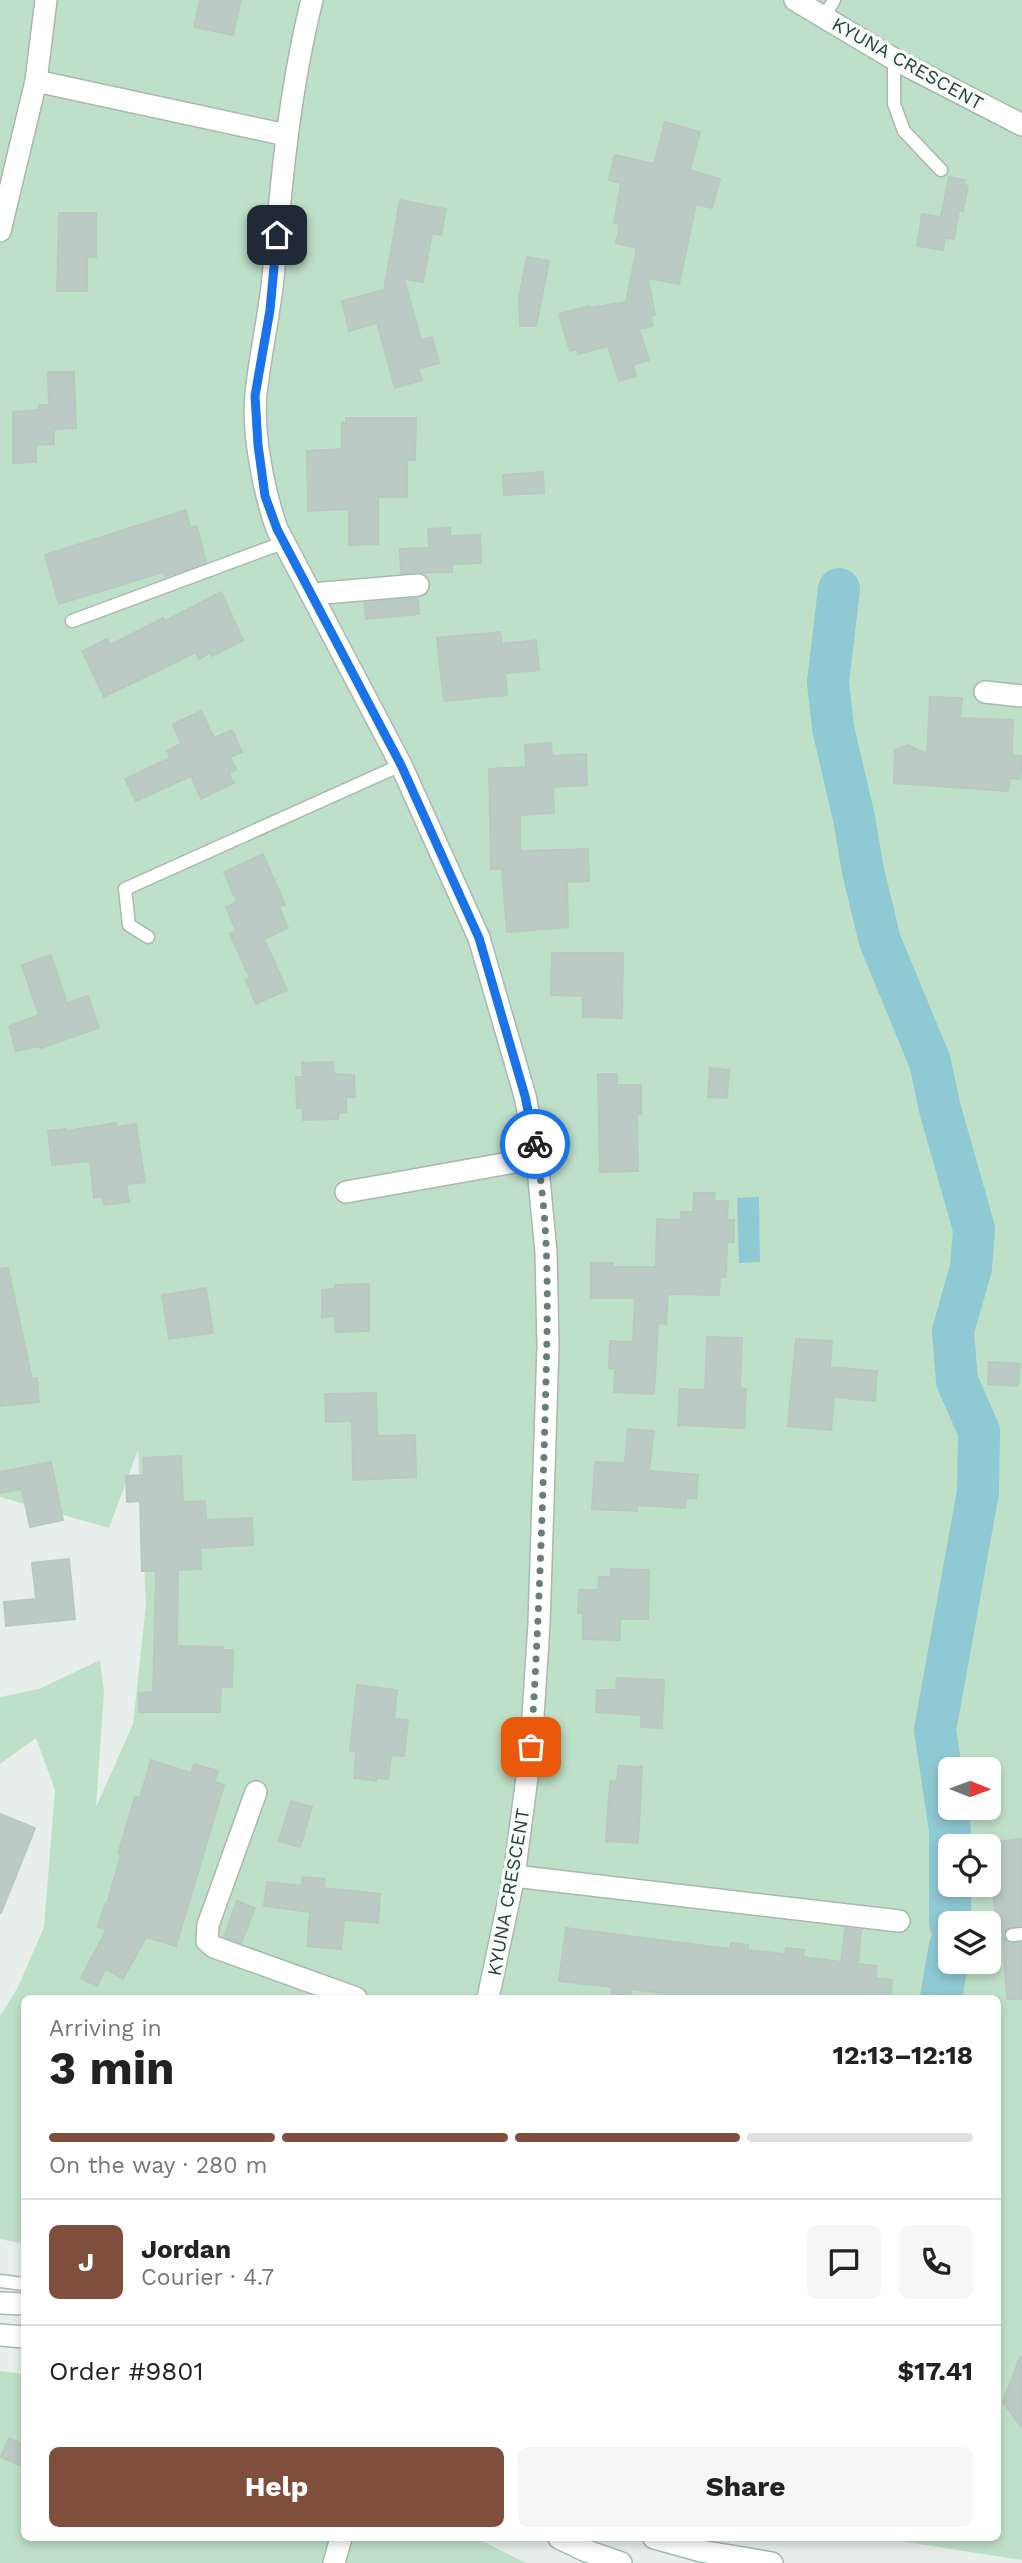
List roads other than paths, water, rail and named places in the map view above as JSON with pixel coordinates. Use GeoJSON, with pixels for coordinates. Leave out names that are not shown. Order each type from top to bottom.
{"type":"FeatureCollection","features":[{"type":"Feature","properties":{"kind":"street"},"geometry":{"type":"LineString","coordinates":[[0,231],[36,81],[46,0]]}},
{"type":"Feature","properties":{"kind":"street","name":"KYUNA CRESCENT"},"geometry":{"type":"LineString","coordinates":[[312,0],[302,37],[286,135],[270,310],[255,396],[265,496],[277,529],[401,765],[479,938],[525,1096],[537,1158],[546,1252],[548,1346],[540,1624],[531,1747],[514,1876],[489,1995]]}},
{"type":"Feature","properties":{"kind":"street","name":"KYUNA CRESCENT"},"geometry":{"type":"LineString","coordinates":[[795,0],[829,9],[894,59],[1022,125]]}},
{"type":"Feature","properties":{"kind":"street"},"geometry":{"type":"LineString","coordinates":[[36,81],[286,135]]}},
{"type":"Feature","properties":{"kind":"street"},"geometry":{"type":"LineString","coordinates":[[312,594],[418,585]]}},
{"type":"Feature","properties":{"kind":"street"},"geometry":{"type":"LineString","coordinates":[[985,692],[1022,696]]}},
{"type":"Feature","properties":{"kind":"street"},"geometry":{"type":"LineString","coordinates":[[346,1192],[537,1158]]}},
{"type":"Feature","properties":{"kind":"street"},"geometry":{"type":"LineString","coordinates":[[256,1792],[208,1925],[207,1941],[214,1947],[348,1995]]}},
{"type":"Feature","properties":{"kind":"street"},"geometry":{"type":"LineString","coordinates":[[514,1876],[899,1921]]}},
{"type":"Feature","properties":{"kind":"street"},"geometry":{"type":"LineString","coordinates":[[0,2303],[21,2304]]}},
{"type":"Feature","properties":{"kind":"street"},"geometry":{"type":"LineString","coordinates":[[0,2335],[21,2337]]}},
{"type":"Feature","properties":{"kind":"street"},"geometry":{"type":"LineString","coordinates":[[334,2563],[340,2541]]}},
{"type":"Feature","properties":{"kind":"street"},"geometry":{"type":"LineString","coordinates":[[565,2541],[621,2563]]}},
{"type":"Feature","properties":{"kind":"street"},"geometry":{"type":"LineString","coordinates":[[664,2541],[701,2552],[772,2563]]}},
{"type":"Feature","properties":{"kind":"lane"},"geometry":{"type":"LineString","coordinates":[[894,59],[894,104],[904,131],[941,170]]}},
{"type":"Feature","properties":{"kind":"lane"},"geometry":{"type":"LineString","coordinates":[[72,621],[285,542]]}},
{"type":"Feature","properties":{"kind":"lane"},"geometry":{"type":"LineString","coordinates":[[148,937],[130,925],[125,889],[401,765]]}},
{"type":"Feature","properties":{"kind":"lane"},"geometry":{"type":"LineString","coordinates":[[0,2281],[21,2284]]}},
{"type":"Feature","properties":{"kind":"water"},"geometry":{"type":"Polygon","coordinates":[[[759,1197],[760,1262],[739,1263],[737,1198],[759,1197]]]}},
{"type":"Feature","properties":{"kind":"waterway"},"geometry":{"type":"LineString","coordinates":[[839,589],[828,682],[833,728],[863,871],[880,941],[930,1062],[940,1109],[974,1229],[971,1268],[953,1331],[957,1381],[979,1431],[978,1492],[935,1730],[950,1830],[950,1911]]}},
{"type":"Feature","properties":{"kind":"waterway"},"geometry":{"type":"LineString","coordinates":[[942,1995],[945,1974]]}}]}
